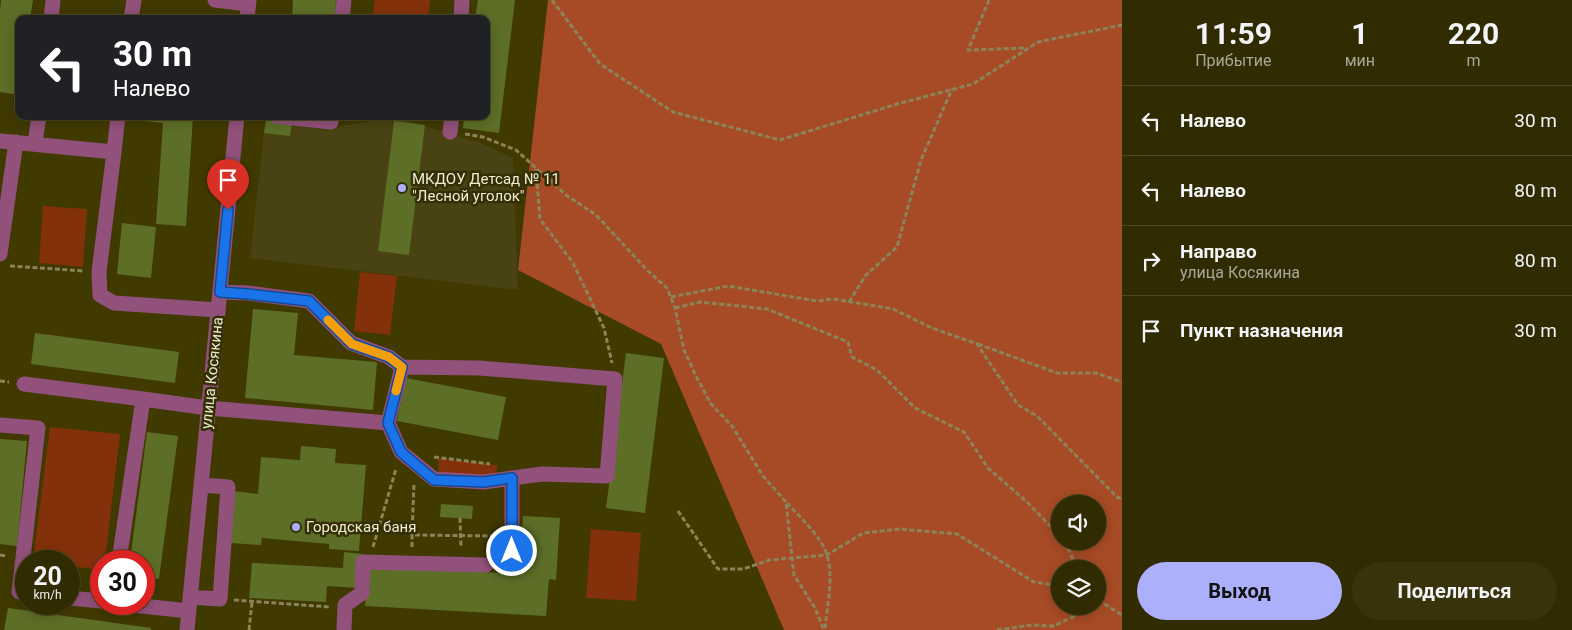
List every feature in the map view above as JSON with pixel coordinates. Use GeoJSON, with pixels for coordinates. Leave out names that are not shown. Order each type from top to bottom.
{"type":"FeatureCollection","features":[{"type":"Feature","properties":{"kind":"street"},"geometry":{"type":"LineString","coordinates":[[51,15],[53,0]]}},
{"type":"Feature","properties":{"kind":"street"},"geometry":{"type":"LineString","coordinates":[[132,15],[134,0]]}},
{"type":"Feature","properties":{"kind":"street"},"geometry":{"type":"LineString","coordinates":[[215,0],[248,8]]}},
{"type":"Feature","properties":{"kind":"street"},"geometry":{"type":"LineString","coordinates":[[342,15],[344,0]]}},
{"type":"Feature","properties":{"kind":"street"},"geometry":{"type":"LineString","coordinates":[[460,15],[462,0]]}},
{"type":"Feature","properties":{"kind":"street"},"geometry":{"type":"LineString","coordinates":[[35,143],[38,120]]}},
{"type":"Feature","properties":{"kind":"street"},"geometry":{"type":"LineString","coordinates":[[118,120],[99,272],[100,295],[114,303],[218,310]]}},
{"type":"Feature","properties":{"kind":"street","name":"улица Косякина"},"geometry":{"type":"LineString","coordinates":[[187,630],[237,120]]}},
{"type":"Feature","properties":{"kind":"street"},"geometry":{"type":"LineString","coordinates":[[313,120],[331,122],[331,120]]}},
{"type":"Feature","properties":{"kind":"street"},"geometry":{"type":"LineString","coordinates":[[450,132],[452,120]]}},
{"type":"Feature","properties":{"kind":"street"},"geometry":{"type":"LineString","coordinates":[[0,141],[114,152]]}},
{"type":"Feature","properties":{"kind":"street"},"geometry":{"type":"LineString","coordinates":[[0,254],[16,142]]}},
{"type":"Feature","properties":{"kind":"street"},"geometry":{"type":"LineString","coordinates":[[220,292],[309,301],[352,344],[389,357],[402,367],[479,368],[615,379],[607,476],[542,474],[484,482],[434,480],[401,452],[388,423],[402,367]]}},
{"type":"Feature","properties":{"kind":"street"},"geometry":{"type":"LineString","coordinates":[[24,384],[208,408],[388,423]]}},
{"type":"Feature","properties":{"kind":"street"},"geometry":{"type":"LineString","coordinates":[[121,550],[143,399]]}},
{"type":"Feature","properties":{"kind":"street"},"geometry":{"type":"LineString","coordinates":[[0,425],[38,428],[24,550]]}},
{"type":"Feature","properties":{"kind":"street"},"geometry":{"type":"LineString","coordinates":[[512,478],[512,565]]}},
{"type":"Feature","properties":{"kind":"street"},"geometry":{"type":"LineString","coordinates":[[155,604],[189,604],[220,599],[228,487],[201,485]]}},
{"type":"Feature","properties":{"kind":"street"},"geometry":{"type":"LineString","coordinates":[[344,630],[345,605],[362,593],[364,562],[486,565]]}},
{"type":"Feature","properties":{"kind":"path"},"geometry":{"type":"LineString","coordinates":[[552,0],[600,64],[673,112],[780,140],[897,104],[973,84],[1038,42],[1122,24]]}},
{"type":"Feature","properties":{"kind":"path"},"geometry":{"type":"LineString","coordinates":[[989,0],[968,50],[1028,48]]}},
{"type":"Feature","properties":{"kind":"path"},"geometry":{"type":"LineString","coordinates":[[849,302],[866,275],[897,246],[921,160],[952,89]]}},
{"type":"Feature","properties":{"kind":"path"},"geometry":{"type":"LineString","coordinates":[[450,132],[483,137],[516,150],[566,195],[596,215],[648,271],[667,288],[675,308],[684,350],[712,404],[732,426],[763,476],[812,530],[826,555],[830,581],[825,630]]}},
{"type":"Feature","properties":{"kind":"path"},"geometry":{"type":"LineString","coordinates":[[536,167],[540,219],[573,263],[604,328],[615,379]]}},
{"type":"Feature","properties":{"kind":"path"},"geometry":{"type":"LineString","coordinates":[[10,266],[99,272]]}},
{"type":"Feature","properties":{"kind":"path"},"geometry":{"type":"LineString","coordinates":[[671,297],[728,286],[817,301],[833,299],[893,309],[932,328],[1057,374],[1096,373],[1122,382]]}},
{"type":"Feature","properties":{"kind":"path"},"geometry":{"type":"LineString","coordinates":[[675,308],[700,302],[768,309],[848,342],[852,356],[877,370],[915,408],[964,432],[988,468],[1027,502],[1051,527]]}},
{"type":"Feature","properties":{"kind":"path"},"geometry":{"type":"LineString","coordinates":[[977,344],[1018,405],[1036,416],[1117,497],[1122,499]]}},
{"type":"Feature","properties":{"kind":"path"},"geometry":{"type":"LineString","coordinates":[[369,562],[401,452]]}},
{"type":"Feature","properties":{"kind":"path"},"geometry":{"type":"LineString","coordinates":[[429,454],[438,458],[497,465]]}},
{"type":"Feature","properties":{"kind":"path"},"geometry":{"type":"LineString","coordinates":[[412,555],[414,463]]}},
{"type":"Feature","properties":{"kind":"path"},"geometry":{"type":"LineString","coordinates":[[786,502],[794,575],[815,608],[825,630]]}},
{"type":"Feature","properties":{"kind":"path"},"geometry":{"type":"LineString","coordinates":[[678,511],[718,568],[743,569],[770,560],[826,555],[863,533],[899,529],[957,534],[1034,582],[1051,585]]}},
{"type":"Feature","properties":{"kind":"path"},"geometry":{"type":"LineString","coordinates":[[460,518],[461,554]]}},
{"type":"Feature","properties":{"kind":"path"},"geometry":{"type":"LineString","coordinates":[[412,535],[512,536]]}},
{"type":"Feature","properties":{"kind":"path"},"geometry":{"type":"LineString","coordinates":[[220,599],[334,607],[345,605]]}},
{"type":"Feature","properties":{"kind":"path"},"geometry":{"type":"LineString","coordinates":[[249,630],[252,602]]}},
{"type":"Feature","properties":{"kind":"path"},"geometry":{"type":"LineString","coordinates":[[1106,605],[1122,615]]}},
{"type":"Feature","properties":{"kind":"path"},"geometry":{"type":"LineString","coordinates":[[996,630],[1032,625],[1054,626],[1077,615]]}},
{"type":"Feature","properties":{"kind":"shaded area"},"geometry":{"type":"Polygon","coordinates":[[[375,0],[430,0],[428,15],[373,15],[375,0]]]}},
{"type":"Feature","properties":{"kind":"shaded area"},"geometry":{"type":"Polygon","coordinates":[[[548,0],[1122,0],[1122,630],[784,630],[661,344],[518,270],[548,0]]]}},
{"type":"Feature","properties":{"kind":"shaded area"},"geometry":{"type":"Polygon","coordinates":[[[377,120],[406,120],[481,143],[513,158],[518,290],[250,258],[264,133],[292,122],[334,127],[377,120]]]}},
{"type":"Feature","properties":{"kind":"shaded area"},"geometry":{"type":"Polygon","coordinates":[[[43,206],[87,209],[83,267],[39,263],[43,206]]]}},
{"type":"Feature","properties":{"kind":"shaded area"},"geometry":{"type":"Polygon","coordinates":[[[360,272],[397,276],[390,335],[354,331],[360,272]]]}},
{"type":"Feature","properties":{"kind":"shaded area"},"geometry":{"type":"Polygon","coordinates":[[[50,427],[120,434],[106,550],[90,550],[90,569],[80,567],[80,550],[34,550],[50,427]]]}},
{"type":"Feature","properties":{"kind":"shaded area"},"geometry":{"type":"Polygon","coordinates":[[[438,458],[497,465],[496,477],[439,478],[438,458]]]}},
{"type":"Feature","properties":{"kind":"shaded area"},"geometry":{"type":"Polygon","coordinates":[[[591,529],[641,533],[636,601],[586,598],[591,529]]]}},
{"type":"Feature","properties":{"kind":"building"},"geometry":{"type":"Polygon","coordinates":[[[1,0],[33,0],[31,15],[15,15],[15,94],[0,92],[1,0]]]}},
{"type":"Feature","properties":{"kind":"building"},"geometry":{"type":"Polygon","coordinates":[[[293,0],[336,0],[335,15],[292,15],[293,0]]]}},
{"type":"Feature","properties":{"kind":"building"},"geometry":{"type":"Polygon","coordinates":[[[478,0],[515,0],[499,133],[463,128],[464,120],[490,120],[490,15],[476,15],[478,0]]]}},
{"type":"Feature","properties":{"kind":"building"},"geometry":{"type":"Polygon","coordinates":[[[136,120],[193,120],[186,226],[156,224],[163,123],[136,120]]]}},
{"type":"Feature","properties":{"kind":"building"},"geometry":{"type":"Polygon","coordinates":[[[266,120],[292,122],[290,136],[264,133],[266,120]]]}},
{"type":"Feature","properties":{"kind":"building","name":"МКДОУ Детсад № 11 \"Лесной уголок\""},"geometry":{"type":"Polygon","coordinates":[[[394,121],[425,125],[409,255],[378,251],[394,121]]]}},
{"type":"Feature","properties":{"kind":"building"},"geometry":{"type":"Polygon","coordinates":[[[122,223],[156,227],[151,278],[117,274],[122,223]]]}},
{"type":"Feature","properties":{"kind":"building"},"geometry":{"type":"Polygon","coordinates":[[[253,309],[298,313],[294,355],[377,362],[373,410],[245,398],[253,309]]]}},
{"type":"Feature","properties":{"kind":"building"},"geometry":{"type":"Polygon","coordinates":[[[35,333],[179,352],[175,383],[31,364],[35,333]]]}},
{"type":"Feature","properties":{"kind":"building"},"geometry":{"type":"Polygon","coordinates":[[[626,353],[664,358],[645,513],[606,508],[626,353]]]}},
{"type":"Feature","properties":{"kind":"building"},"geometry":{"type":"Polygon","coordinates":[[[406,378],[506,397],[498,440],[397,421],[406,378]]]}},
{"type":"Feature","properties":{"kind":"building"},"geometry":{"type":"Polygon","coordinates":[[[147,432],[178,436],[159,579],[155,578],[155,550],[131,550],[147,432]]]}},
{"type":"Feature","properties":{"kind":"building"},"geometry":{"type":"Polygon","coordinates":[[[0,439],[27,441],[17,546],[0,544],[0,439]]]}},
{"type":"Feature","properties":{"kind":"building"},"geometry":{"type":"Polygon","coordinates":[[[301,446],[336,449],[335,463],[366,465],[359,551],[329,549],[329,544],[262,538],[261,545],[230,543],[234,491],[258,494],[261,457],[300,460],[301,446]]]}},
{"type":"Feature","properties":{"kind":"building"},"geometry":{"type":"Polygon","coordinates":[[[441,504],[473,506],[472,519],[440,517],[441,504]]]}},
{"type":"Feature","properties":{"kind":"building"},"geometry":{"type":"Polygon","coordinates":[[[523,516],[560,518],[556,580],[549,579],[546,616],[365,606],[368,565],[519,574],[523,516]]]}},
{"type":"Feature","properties":{"kind":"building"},"geometry":{"type":"Polygon","coordinates":[[[344,552],[362,554],[360,588],[327,586],[326,602],[249,598],[252,563],[343,568],[344,552]]]}},
{"type":"Feature","properties":{"kind":"building"},"geometry":{"type":"Polygon","coordinates":[[[8,608],[15,609],[15,615],[58,615],[151,628],[151,630],[4,630],[8,608]]]}},
{"type":"Feature","properties":{"kind":"slow traffic"},"geometry":{"type":"LineString","coordinates":[[328,320],[352,344],[389,357],[402,367],[396,391]]}},
{"type":"Feature","properties":{"kind":"place","name":"МКДОУ Детсад № 11 \"Лесной уголок\""},"geometry":{"type":"Point","coordinates":[402,188]}},
{"type":"Feature","properties":{"kind":"place","name":"Городская баня"},"geometry":{"type":"Point","coordinates":[296,527]}},
{"type":"Feature","properties":{"kind":"route"},"geometry":{"type":"LineString","coordinates":[[228,210],[220,292],[309,301],[352,344],[389,357],[402,367],[388,423],[401,452],[434,480],[484,482],[512,478],[512,551]]}}]}
